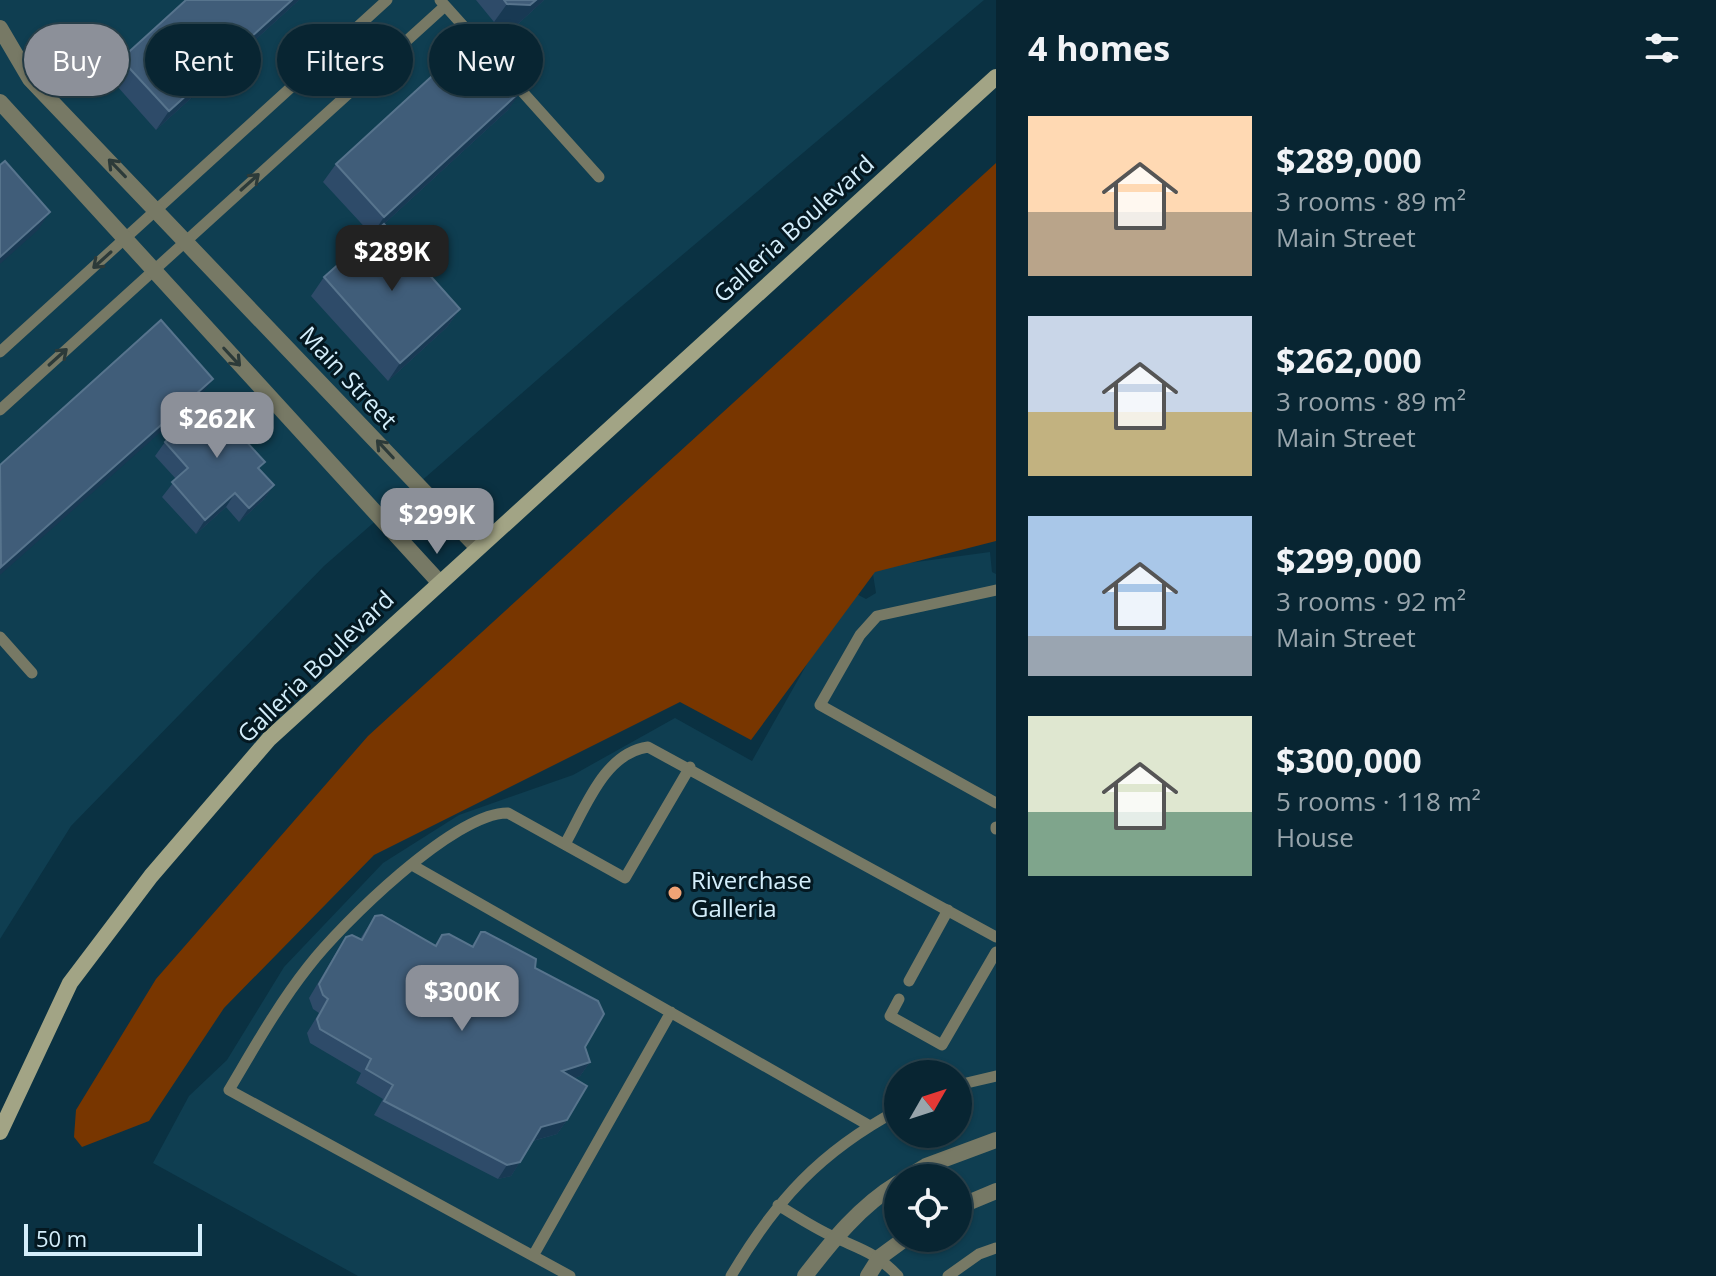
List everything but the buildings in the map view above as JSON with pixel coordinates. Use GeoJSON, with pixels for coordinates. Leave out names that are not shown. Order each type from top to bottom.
{"type":"FeatureCollection","features":[{"type":"Feature","properties":{"kind":"main road","name":"Galleria Boulevard"},"geometry":{"type":"LineString","coordinates":[[0,1132],[70,983],[151,876],[269,739],[996,77]]}},
{"type":"Feature","properties":{"kind":"street","name":"Main Street"},"geometry":{"type":"LineString","coordinates":[[0,28],[30,79],[477,547]]}},
{"type":"Feature","properties":{"kind":"street"},"geometry":{"type":"LineString","coordinates":[[0,102],[439,582]]}},
{"type":"Feature","properties":{"kind":"street"},"geometry":{"type":"LineString","coordinates":[[931,1164],[996,1140]]}},
{"type":"Feature","properties":{"kind":"street"},"geometry":{"type":"LineString","coordinates":[[972,1201],[996,1191]]}},
{"type":"Feature","properties":{"kind":"street"},"geometry":{"type":"LineString","coordinates":[[805,1276],[835,1237],[884,1192]]}},
{"type":"Feature","properties":{"kind":"street"},"geometry":{"type":"LineString","coordinates":[[868,1276],[887,1252]]}},
{"type":"Feature","properties":{"kind":"lane"},"geometry":{"type":"LineString","coordinates":[[0,352],[387,0]]}},
{"type":"Feature","properties":{"kind":"lane"},"geometry":{"type":"LineString","coordinates":[[0,410],[442,3],[599,177]]}},
{"type":"Feature","properties":{"kind":"lane"},"geometry":{"type":"LineString","coordinates":[[996,590],[877,616],[860,635],[820,705],[996,803]]}},
{"type":"Feature","properties":{"kind":"lane"},"geometry":{"type":"LineString","coordinates":[[0,637],[32,673]]}},
{"type":"Feature","properties":{"kind":"lane"},"geometry":{"type":"LineString","coordinates":[[565,844],[613,764],[631,749],[648,747],[690,767],[996,937]]}},
{"type":"Feature","properties":{"kind":"lane"},"geometry":{"type":"LineString","coordinates":[[570,1276],[229,1090],[311,963],[412,865],[476,820],[495,812],[508,813],[625,878],[690,767]]}},
{"type":"Feature","properties":{"kind":"lane"},"geometry":{"type":"LineString","coordinates":[[412,865],[870,1126]]}},
{"type":"Feature","properties":{"kind":"lane"},"geometry":{"type":"LineString","coordinates":[[909,981],[948,910]]}},
{"type":"Feature","properties":{"kind":"lane"},"geometry":{"type":"LineString","coordinates":[[899,999],[890,1016],[942,1045],[996,952]]}},
{"type":"Feature","properties":{"kind":"lane"},"geometry":{"type":"LineString","coordinates":[[533,1256],[671,1012]]}},
{"type":"Feature","properties":{"kind":"lane"},"geometry":{"type":"LineString","coordinates":[[972,1082],[996,1076]]}},
{"type":"Feature","properties":{"kind":"lane"},"geometry":{"type":"LineString","coordinates":[[731,1276],[778,1205],[830,1151],[884,1118]]}},
{"type":"Feature","properties":{"kind":"lane"},"geometry":{"type":"LineString","coordinates":[[778,1205],[835,1237],[880,1257],[898,1276]]}},
{"type":"Feature","properties":{"kind":"lane"},"geometry":{"type":"LineString","coordinates":[[948,1276],[979,1254],[996,1248]]}},
{"type":"Feature","properties":{"kind":"shaded area"},"geometry":{"type":"Polygon","coordinates":[[[0,0],[984,0],[616,311],[324,566],[71,826],[0,939],[0,0]]]}},
{"type":"Feature","properties":{"kind":"shaded area"},"geometry":{"type":"Polygon","coordinates":[[[996,163],[996,541],[875,572],[751,740],[680,702],[374,855],[224,1008],[149,1121],[82,1147],[74,1137],[76,1110],[156,979],[368,736],[996,163]]]}},
{"type":"Feature","properties":{"kind":"shaded area","name":"Riverchase Galleria"},"geometry":{"type":"Polygon","coordinates":[[[990,552],[992,572],[996,574],[996,1276],[358,1276],[153,1163],[189,1096],[227,1060],[284,967],[383,863],[459,815],[573,775],[675,718],[752,761],[849,590],[866,599],[876,593],[872,568],[990,552]]]}},
{"type":"Feature","properties":{"kind":"place","name":"Riverchase Galleria"},"geometry":{"type":"Point","coordinates":[675,893]}}]}
